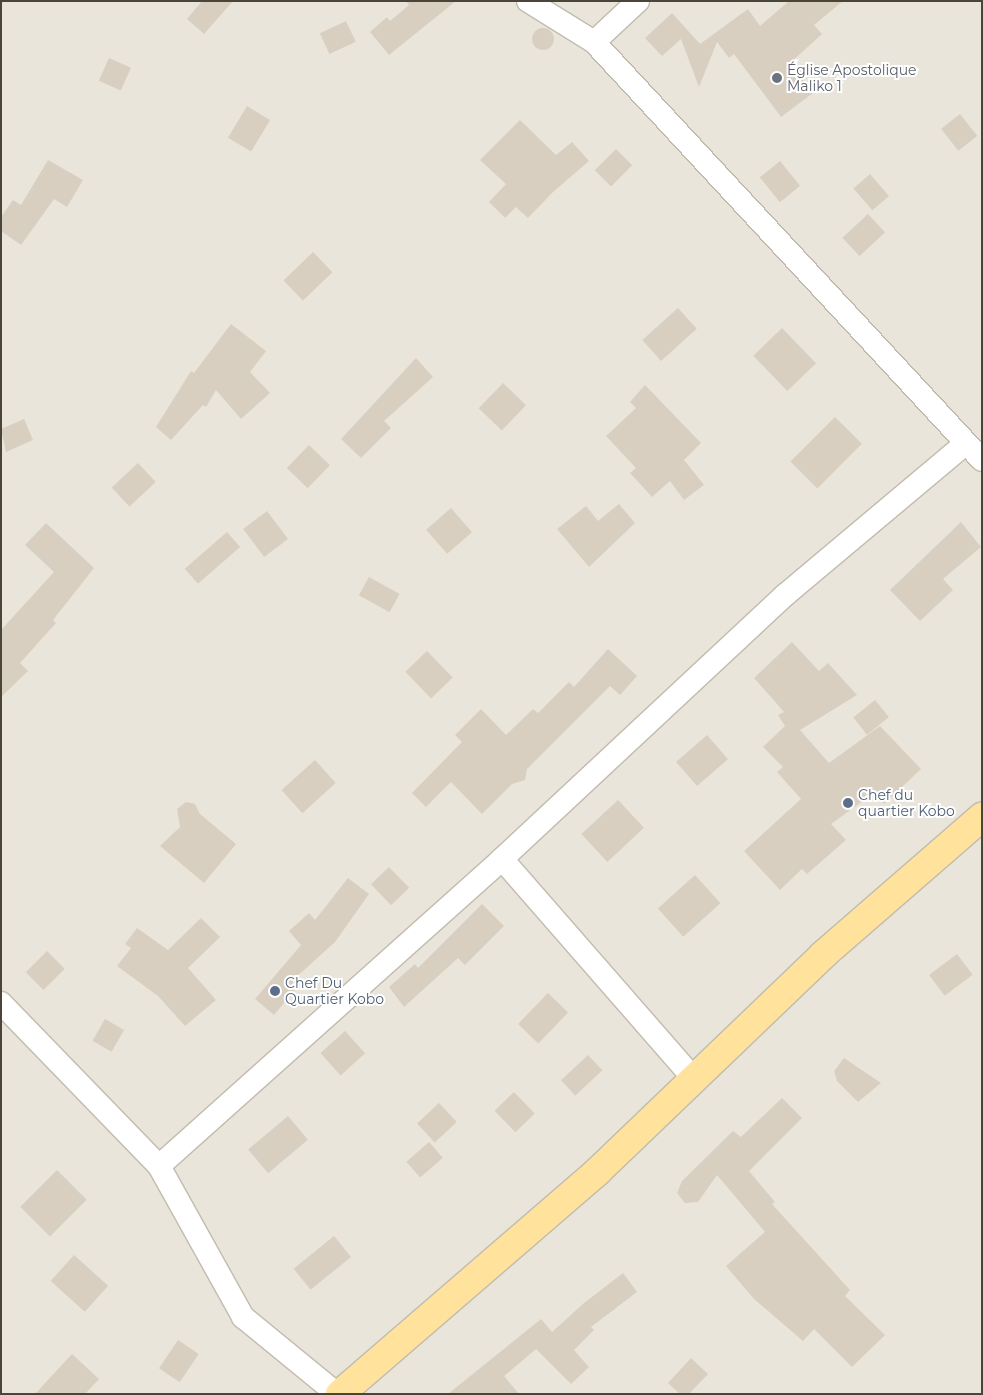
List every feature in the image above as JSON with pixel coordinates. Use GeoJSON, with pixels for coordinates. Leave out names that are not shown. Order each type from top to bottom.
{"type":"FeatureCollection","features":[{"type":"Feature","properties":{"kind":"main road"},"geometry":{"type":"LineString","coordinates":[[338,1394],[597,1172],[823,955],[982,817]]}},
{"type":"Feature","properties":{"kind":"street"},"geometry":{"type":"LineString","coordinates":[[528,1],[594,42],[982,460]]}},
{"type":"Feature","properties":{"kind":"street"},"geometry":{"type":"LineString","coordinates":[[594,42],[638,1]]}},
{"type":"Feature","properties":{"kind":"street"},"geometry":{"type":"LineString","coordinates":[[160,1166],[502,859],[785,594],[966,443]]}},
{"type":"Feature","properties":{"kind":"street"},"geometry":{"type":"LineString","coordinates":[[502,859],[694,1079]]}},
{"type":"Feature","properties":{"kind":"street"},"geometry":{"type":"LineString","coordinates":[[1,1003],[160,1166],[243,1317],[338,1394]]}},
{"type":"Feature","properties":{"kind":"shaded area"},"geometry":{"type":"Polygon","coordinates":[[[1,1],[982,1],[982,1394],[1,1394],[1,1]]]}},
{"type":"Feature","properties":{"kind":"building"},"geometry":{"type":"Polygon","coordinates":[[[202,1],[233,1],[204,34],[187,19],[202,1]]]}},
{"type":"Feature","properties":{"kind":"building"},"geometry":{"type":"Polygon","coordinates":[[[406,1],[456,1],[389,55],[370,32],[387,17],[390,21],[409,5],[406,1]]]}},
{"type":"Feature","properties":{"kind":"building"},"geometry":{"type":"Polygon","coordinates":[[[789,1],[843,1],[814,25],[822,34],[790,63],[813,93],[781,117],[734,54],[729,58],[717,42],[699,87],[681,39],[662,56],[645,38],[672,13],[700,44],[748,9],[760,26],[789,1]]]}},
{"type":"Feature","properties":{"kind":"building"},"geometry":{"type":"Polygon","coordinates":[[[346,21],[356,42],[329,54],[320,33],[346,21]]]}},
{"type":"Feature","properties":{"kind":"building"},"geometry":{"type":"Polygon","coordinates":[[[543,28],[551,31],[554,39],[551,47],[543,50],[535,47],[532,39],[535,31],[543,28]]]}},
{"type":"Feature","properties":{"kind":"building"},"geometry":{"type":"Polygon","coordinates":[[[109,58],[131,68],[121,91],[99,81],[109,58]]]}},
{"type":"Feature","properties":{"kind":"building"},"geometry":{"type":"Polygon","coordinates":[[[247,106],[270,120],[251,152],[228,138],[247,106]]]}},
{"type":"Feature","properties":{"kind":"building"},"geometry":{"type":"Polygon","coordinates":[[[960,114],[977,136],[958,151],[941,129],[960,114]]]}},
{"type":"Feature","properties":{"kind":"building"},"geometry":{"type":"Polygon","coordinates":[[[520,120],[556,155],[572,142],[589,161],[553,192],[528,218],[516,207],[505,218],[489,202],[506,184],[480,160],[520,120]]]}},
{"type":"Feature","properties":{"kind":"building"},"geometry":{"type":"Polygon","coordinates":[[[616,149],[632,165],[611,186],[595,170],[616,149]]]}},
{"type":"Feature","properties":{"kind":"building"},"geometry":{"type":"Polygon","coordinates":[[[48,160],[83,180],[67,207],[54,199],[21,245],[1,231],[1,217],[13,200],[21,205],[48,160]]]}},
{"type":"Feature","properties":{"kind":"building"},"geometry":{"type":"Polygon","coordinates":[[[780,161],[800,186],[780,202],[760,177],[780,161]]]}},
{"type":"Feature","properties":{"kind":"building"},"geometry":{"type":"Polygon","coordinates":[[[870,174],[889,196],[872,210],[853,188],[870,174]]]}},
{"type":"Feature","properties":{"kind":"building"},"geometry":{"type":"Polygon","coordinates":[[[868,214],[885,232],[859,256],[842,238],[868,214]]]}},
{"type":"Feature","properties":{"kind":"building"},"geometry":{"type":"Polygon","coordinates":[[[313,252],[332,272],[303,301],[284,280],[313,252]]]}},
{"type":"Feature","properties":{"kind":"building"},"geometry":{"type":"Polygon","coordinates":[[[678,308],[697,329],[661,361],[642,340],[678,308]]]}},
{"type":"Feature","properties":{"kind":"building"},"geometry":{"type":"Polygon","coordinates":[[[231,324],[266,351],[250,372],[270,393],[241,419],[216,390],[206,407],[203,405],[171,440],[156,427],[191,371],[194,373],[231,324]]]}},
{"type":"Feature","properties":{"kind":"building"},"geometry":{"type":"Polygon","coordinates":[[[782,328],[816,363],[787,391],[753,356],[782,328]]]}},
{"type":"Feature","properties":{"kind":"building"},"geometry":{"type":"Polygon","coordinates":[[[416,358],[433,377],[384,421],[391,428],[361,458],[341,439],[416,358]]]}},
{"type":"Feature","properties":{"kind":"building"},"geometry":{"type":"Polygon","coordinates":[[[503,383],[526,405],[502,430],[479,408],[503,383]]]}},
{"type":"Feature","properties":{"kind":"building"},"geometry":{"type":"Polygon","coordinates":[[[645,385],[701,443],[684,460],[704,485],[684,500],[670,481],[652,497],[630,473],[636,468],[606,436],[636,408],[630,402],[645,385]]]}},
{"type":"Feature","properties":{"kind":"building"},"geometry":{"type":"Polygon","coordinates":[[[835,417],[862,444],[817,488],[790,462],[835,417]]]}},
{"type":"Feature","properties":{"kind":"building"},"geometry":{"type":"Polygon","coordinates":[[[24,419],[33,440],[6,452],[1,429],[24,419]]]}},
{"type":"Feature","properties":{"kind":"building"},"geometry":{"type":"Polygon","coordinates":[[[309,445],[330,465],[308,488],[287,468],[309,445]]]}},
{"type":"Feature","properties":{"kind":"building"},"geometry":{"type":"Polygon","coordinates":[[[138,463],[156,482],[129,507],[112,488],[138,463]]]}},
{"type":"Feature","properties":{"kind":"building"},"geometry":{"type":"Polygon","coordinates":[[[619,504],[635,523],[589,567],[557,529],[586,506],[598,521],[619,504]]]}},
{"type":"Feature","properties":{"kind":"building"},"geometry":{"type":"Polygon","coordinates":[[[451,508],[472,532],[447,554],[426,530],[451,508]]]}},
{"type":"Feature","properties":{"kind":"building"},"geometry":{"type":"Polygon","coordinates":[[[267,511],[288,539],[264,557],[243,529],[267,511]]]}},
{"type":"Feature","properties":{"kind":"building"},"geometry":{"type":"Polygon","coordinates":[[[961,522],[981,547],[943,579],[953,590],[920,621],[890,590],[961,522]]]}},
{"type":"Feature","properties":{"kind":"building"},"geometry":{"type":"Polygon","coordinates":[[[46,523],[94,568],[53,620],[56,623],[20,663],[28,671],[1,697],[1,630],[54,572],[25,545],[46,523]]]}},
{"type":"Feature","properties":{"kind":"building"},"geometry":{"type":"Polygon","coordinates":[[[227,532],[240,547],[198,584],[185,569],[227,532]]]}},
{"type":"Feature","properties":{"kind":"building"},"geometry":{"type":"Polygon","coordinates":[[[369,577],[400,594],[389,612],[359,595],[369,577]]]}},
{"type":"Feature","properties":{"kind":"building"},"geometry":{"type":"Polygon","coordinates":[[[792,642],[819,671],[828,663],[857,695],[800,730],[829,763],[880,726],[921,769],[884,804],[874,793],[831,824],[846,840],[807,874],[802,869],[780,890],[744,851],[801,799],[777,772],[783,767],[763,747],[785,726],[778,715],[784,712],[754,678],[792,642]]]}},
{"type":"Feature","properties":{"kind":"building"},"geometry":{"type":"Polygon","coordinates":[[[608,649],[637,676],[620,695],[610,686],[527,769],[525,780],[512,784],[482,814],[451,782],[426,807],[412,793],[462,742],[455,735],[481,709],[506,735],[533,709],[538,713],[569,682],[574,687],[608,649]]]}},
{"type":"Feature","properties":{"kind":"building"},"geometry":{"type":"Polygon","coordinates":[[[427,651],[453,678],[431,698],[405,672],[427,651]]]}},
{"type":"Feature","properties":{"kind":"building"},"geometry":{"type":"Polygon","coordinates":[[[875,700],[889,717],[867,735],[853,718],[875,700]]]}},
{"type":"Feature","properties":{"kind":"building"},"geometry":{"type":"Polygon","coordinates":[[[707,735],[728,759],[697,786],[676,762],[707,735]]]}},
{"type":"Feature","properties":{"kind":"building"},"geometry":{"type":"Polygon","coordinates":[[[315,760],[336,783],[302,813],[282,790],[315,760]]]}},
{"type":"Feature","properties":{"kind":"building"},"geometry":{"type":"Polygon","coordinates":[[[618,800],[644,828],[607,862],[581,834],[618,800]]]}},
{"type":"Feature","properties":{"kind":"building"},"geometry":{"type":"Polygon","coordinates":[[[186,802],[195,804],[200,814],[236,844],[204,883],[160,846],[180,827],[177,809],[186,802]]]}},
{"type":"Feature","properties":{"kind":"building"},"geometry":{"type":"Polygon","coordinates":[[[389,867],[409,888],[391,905],[371,884],[389,867]]]}},
{"type":"Feature","properties":{"kind":"building"},"geometry":{"type":"Polygon","coordinates":[[[695,875],[720,903],[683,937],[658,908],[695,875]]]}},
{"type":"Feature","properties":{"kind":"building"},"geometry":{"type":"Polygon","coordinates":[[[348,878],[369,894],[335,942],[294,979],[300,984],[274,1015],[255,999],[301,945],[289,931],[309,913],[315,920],[348,878]]]}},
{"type":"Feature","properties":{"kind":"building"},"geometry":{"type":"Polygon","coordinates":[[[482,904],[504,926],[465,965],[458,958],[404,1007],[389,987],[415,964],[418,968],[482,904]]]}},
{"type":"Feature","properties":{"kind":"building"},"geometry":{"type":"Polygon","coordinates":[[[201,918],[220,937],[188,968],[216,1000],[185,1026],[158,996],[117,966],[131,948],[125,944],[137,928],[168,950],[201,918]]]}},
{"type":"Feature","properties":{"kind":"building"},"geometry":{"type":"Polygon","coordinates":[[[47,951],[65,969],[43,990],[26,972],[47,951]]]}},
{"type":"Feature","properties":{"kind":"building"},"geometry":{"type":"Polygon","coordinates":[[[957,954],[973,975],[945,996],[929,975],[957,954]]]}},
{"type":"Feature","properties":{"kind":"building"},"geometry":{"type":"Polygon","coordinates":[[[548,993],[568,1012],[538,1043],[518,1024],[548,993]]]}},
{"type":"Feature","properties":{"kind":"building"},"geometry":{"type":"Polygon","coordinates":[[[105,1019],[124,1030],[112,1052],[93,1041],[105,1019]]]}},
{"type":"Feature","properties":{"kind":"building"},"geometry":{"type":"Polygon","coordinates":[[[345,1031],[365,1053],[341,1075],[320,1053],[345,1031]]]}},
{"type":"Feature","properties":{"kind":"building"},"geometry":{"type":"Polygon","coordinates":[[[588,1055],[602,1070],[575,1096],[561,1080],[588,1055]]]}},
{"type":"Feature","properties":{"kind":"building"},"geometry":{"type":"Polygon","coordinates":[[[844,1058],[881,1083],[858,1102],[837,1081],[834,1071],[844,1058]]]}},
{"type":"Feature","properties":{"kind":"building"},"geometry":{"type":"Polygon","coordinates":[[[514,1092],[535,1114],[515,1132],[495,1111],[514,1092]]]}},
{"type":"Feature","properties":{"kind":"building"},"geometry":{"type":"Polygon","coordinates":[[[782,1098],[802,1118],[749,1171],[775,1202],[772,1204],[850,1290],[845,1296],[885,1335],[852,1367],[814,1329],[803,1341],[754,1299],[726,1266],[765,1232],[717,1175],[698,1202],[685,1203],[677,1193],[682,1181],[733,1131],[741,1137],[782,1098]]]}},
{"type":"Feature","properties":{"kind":"building"},"geometry":{"type":"Polygon","coordinates":[[[439,1103],[457,1122],[435,1142],[417,1123],[439,1103]]]}},
{"type":"Feature","properties":{"kind":"building"},"geometry":{"type":"Polygon","coordinates":[[[288,1116],[308,1140],[268,1173],[248,1149],[288,1116]]]}},
{"type":"Feature","properties":{"kind":"building"},"geometry":{"type":"Polygon","coordinates":[[[429,1142],[443,1158],[420,1178],[406,1162],[429,1142]]]}},
{"type":"Feature","properties":{"kind":"building"},"geometry":{"type":"Polygon","coordinates":[[[57,1170],[87,1200],[50,1236],[20,1207],[57,1170]]]}},
{"type":"Feature","properties":{"kind":"building"},"geometry":{"type":"Polygon","coordinates":[[[334,1236],[351,1257],[311,1290],[294,1269],[334,1236]]]}},
{"type":"Feature","properties":{"kind":"building"},"geometry":{"type":"Polygon","coordinates":[[[74,1255],[108,1286],[85,1312],[51,1281],[74,1255]]]}},
{"type":"Feature","properties":{"kind":"building"},"geometry":{"type":"Polygon","coordinates":[[[623,1273],[637,1292],[591,1327],[594,1330],[574,1350],[589,1367],[571,1384],[536,1349],[504,1376],[519,1394],[448,1394],[541,1319],[552,1332],[584,1303],[623,1273]]]}},
{"type":"Feature","properties":{"kind":"building"},"geometry":{"type":"Polygon","coordinates":[[[178,1340],[199,1354],[180,1382],[159,1368],[178,1340]]]}},
{"type":"Feature","properties":{"kind":"building"},"geometry":{"type":"Polygon","coordinates":[[[72,1354],[99,1379],[85,1394],[35,1394],[72,1354]]]}},
{"type":"Feature","properties":{"kind":"building"},"geometry":{"type":"Polygon","coordinates":[[[691,1358],[708,1374],[689,1394],[680,1394],[668,1383],[691,1358]]]}},
{"type":"Feature","properties":{"kind":"place","name":"Église Apostolique Maliko 1"},"geometry":{"type":"Point","coordinates":[777,78]}},
{"type":"Feature","properties":{"kind":"place","name":"Chef du quartier Kobo"},"geometry":{"type":"Point","coordinates":[848,803]}},
{"type":"Feature","properties":{"kind":"place","name":"Chef Du Quartier Kobo"},"geometry":{"type":"Point","coordinates":[275,991]}}]}
